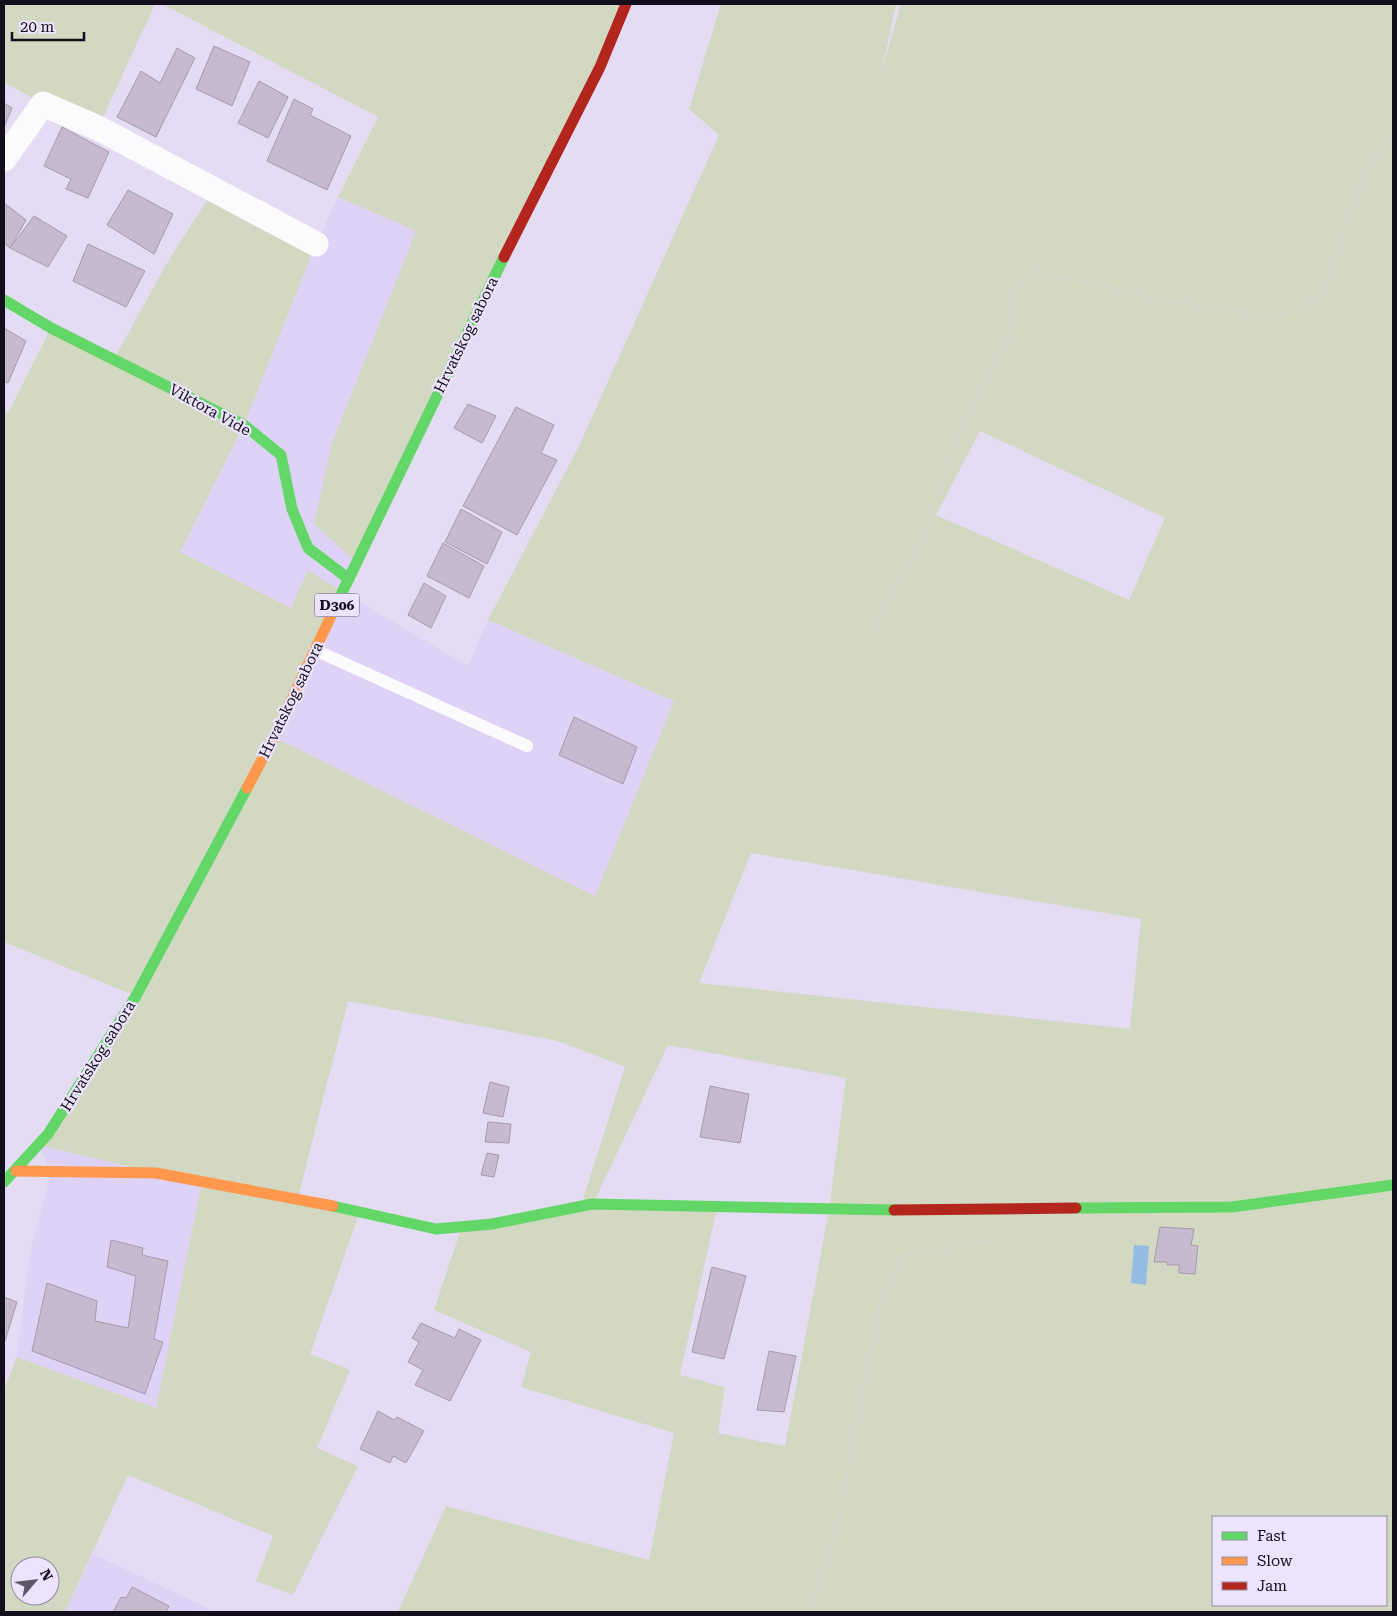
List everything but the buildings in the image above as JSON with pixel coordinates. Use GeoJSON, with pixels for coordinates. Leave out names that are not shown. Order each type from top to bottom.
{"type":"FeatureCollection","features":[{"type":"Feature","properties":{"kind":"street","name":"Hrvatskog sabora"},"geometry":{"type":"LineString","coordinates":[[4,1182],[48,1134],[136,996],[274,737],[480,304],[600,67],[626,4]]}},
{"type":"Feature","properties":{"kind":"street"},"geometry":{"type":"LineString","coordinates":[[4,159],[43,104],[98,128],[316,244]]}},
{"type":"Feature","properties":{"kind":"street","name":"Viktora Vide"},"geometry":{"type":"LineString","coordinates":[[4,300],[51,328],[244,425],[281,455],[292,510],[308,548],[349,579]]}},
{"type":"Feature","properties":{"kind":"street"},"geometry":{"type":"LineString","coordinates":[[16,1171],[156,1173],[234,1186],[436,1228],[492,1224],[592,1204],[829,1210],[1232,1206],[1393,1185]]}},
{"type":"Feature","properties":{"kind":"lane"},"geometry":{"type":"LineString","coordinates":[[315,650],[527,746]]}},
{"type":"Feature","properties":{"kind":"path"},"geometry":{"type":"LineString","coordinates":[[874,628],[925,534],[968,412],[1009,339],[1014,289],[1026,276],[1038,271],[1154,298],[1270,316],[1296,311],[1312,302],[1326,286],[1343,232],[1368,167],[1393,138]]}},
{"type":"Feature","properties":{"kind":"path"},"geometry":{"type":"LineString","coordinates":[[801,1612],[808,1611],[832,1548],[879,1308],[902,1256],[991,1241],[999,1209]]}},
{"type":"Feature","properties":{"kind":"shaded area"},"geometry":{"type":"Polygon","coordinates":[[[338,197],[416,231],[332,443],[357,563],[343,592],[468,666],[488,620],[674,701],[596,897],[274,737],[291,608],[180,552],[244,425],[316,244],[338,197]]]}},
{"type":"Feature","properties":{"kind":"shaded area"},"geometry":{"type":"Polygon","coordinates":[[[38,1145],[156,1173],[202,1180],[156,1408],[17,1357],[30,1253],[51,1172],[38,1145]]]}},
{"type":"Feature","properties":{"kind":"shaded area"},"geometry":{"type":"Polygon","coordinates":[[[93,1554],[212,1610],[65,1612],[93,1554]]]}},
{"type":"Feature","properties":{"kind":"green space"},"geometry":{"type":"Polygon","coordinates":[[[4,4],[155,4],[98,128],[43,104],[4,82],[4,4]]]}},
{"type":"Feature","properties":{"kind":"green space"},"geometry":{"type":"Polygon","coordinates":[[[162,4],[626,4],[357,563],[314,524],[332,443],[416,231],[338,197],[378,117],[162,4]]]}},
{"type":"Feature","properties":{"kind":"green space"},"geometry":{"type":"Polygon","coordinates":[[[721,4],[896,4],[882,70],[901,4],[1393,4],[1393,1612],[398,1612],[446,1506],[649,1560],[674,1433],[521,1387],[531,1352],[434,1310],[462,1226],[581,1206],[625,1067],[558,1041],[348,1001],[298,1198],[360,1211],[310,1354],[350,1370],[317,1448],[358,1466],[293,1595],[256,1581],[273,1536],[128,1475],[65,1612],[4,1612],[4,1390],[17,1357],[156,1408],[202,1181],[156,1173],[38,1145],[136,996],[4,942],[4,411],[8,413],[51,328],[114,359],[167,263],[214,189],[316,244],[244,425],[180,552],[291,608],[308,570],[343,592],[274,737],[595,896],[674,701],[488,620],[579,446],[719,135],[689,109],[721,4]],[[980,431],[936,515],[1129,600],[1165,518],[980,431]],[[751,853],[699,983],[1130,1029],[1141,919],[751,853]],[[668,1045],[593,1204],[717,1208],[680,1375],[725,1387],[718,1433],[785,1446],[829,1210],[846,1078],[668,1045]]]}},
{"type":"Feature","properties":{"kind":"water"},"geometry":{"type":"Polygon","coordinates":[[[1134,1245],[1149,1246],[1146,1285],[1131,1283],[1134,1245]]]}},
{"type":"Feature","properties":{"kind":"traffic: fast"},"geometry":{"type":"LineString","coordinates":[[339,599],[504,257]]}},
{"type":"Feature","properties":{"kind":"traffic: fast"},"geometry":{"type":"LineString","coordinates":[[4,300],[51,328],[244,425],[281,455],[292,509],[308,548],[349,579]]}},
{"type":"Feature","properties":{"kind":"traffic: fast"},"geometry":{"type":"LineString","coordinates":[[4,1182],[48,1134],[136,996],[247,788]]}},
{"type":"Feature","properties":{"kind":"traffic: fast"},"geometry":{"type":"LineString","coordinates":[[1076,1208],[1232,1207],[1393,1185]]}},
{"type":"Feature","properties":{"kind":"traffic: fast"},"geometry":{"type":"LineString","coordinates":[[333,1206],[436,1229],[492,1224],[592,1204],[894,1210]]}},
{"type":"Feature","properties":{"kind":"traffic: slow"},"geometry":{"type":"LineString","coordinates":[[247,788],[274,737],[339,599]]}},
{"type":"Feature","properties":{"kind":"traffic: slow"},"geometry":{"type":"LineString","coordinates":[[16,1171],[156,1173],[333,1206]]}},
{"type":"Feature","properties":{"kind":"traffic: jam"},"geometry":{"type":"LineString","coordinates":[[504,257],[600,67],[626,4]]}},
{"type":"Feature","properties":{"kind":"traffic: jam"},"geometry":{"type":"LineString","coordinates":[[894,1210],[1076,1208]]}}]}
